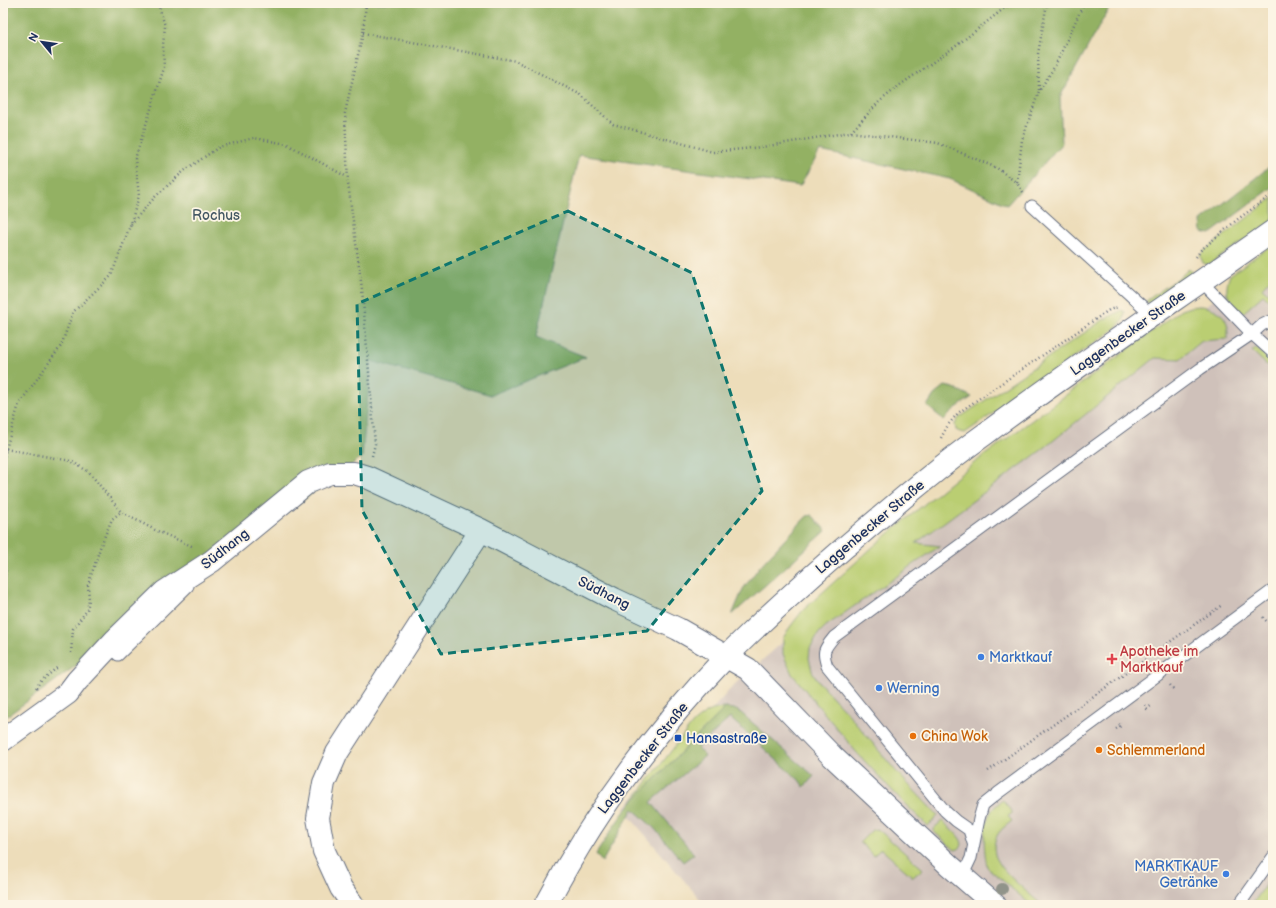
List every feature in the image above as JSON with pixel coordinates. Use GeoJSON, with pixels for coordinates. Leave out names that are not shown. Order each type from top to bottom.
{"type":"FeatureCollection","features":[{"type":"Feature","properties":{"kind":"street","name":"Laggenbecker Straße"},"geometry":{"type":"LineString","coordinates":[[546,905],[599,815],[662,730],[690,696],[727,656],[797,589],[909,493],[984,434],[1273,231]]}},
{"type":"Feature","properties":{"kind":"street","name":"Südhang"},"geometry":{"type":"LineString","coordinates":[[3,740],[68,693],[77,681],[116,639],[164,592],[212,561],[308,482],[330,473],[354,473],[367,477],[481,530],[614,599],[678,629],[727,656]]}},
{"type":"Feature","properties":{"kind":"street"},"geometry":{"type":"LineString","coordinates":[[353,905],[341,888],[324,851],[318,818],[324,783],[337,753],[481,530]]}},
{"type":"Feature","properties":{"kind":"street"},"geometry":{"type":"LineString","coordinates":[[727,656],[748,669],[832,756],[962,877],[995,905]]}},
{"type":"Feature","properties":{"kind":"lane"},"geometry":{"type":"LineString","coordinates":[[1032,206],[1152,315]]}},
{"type":"Feature","properties":{"kind":"lane"},"geometry":{"type":"LineString","coordinates":[[1202,282],[1252,334],[1273,353]]}},
{"type":"Feature","properties":{"kind":"lane"},"geometry":{"type":"LineString","coordinates":[[973,843],[970,830],[956,822],[945,811],[826,666],[823,654],[826,645],[834,637],[1200,369],[1252,334],[1262,325],[1270,321],[1273,322]]}},
{"type":"Feature","properties":{"kind":"lane"},"geometry":{"type":"LineString","coordinates":[[118,655],[212,561]]}},
{"type":"Feature","properties":{"kind":"lane"},"geometry":{"type":"LineString","coordinates":[[962,877],[971,858],[973,843],[983,805],[1273,590]]}},
{"type":"Feature","properties":{"kind":"lane"},"geometry":{"type":"LineString","coordinates":[[1239,905],[1273,857]]}},
{"type":"Feature","properties":{"kind":"path"},"geometry":{"type":"LineString","coordinates":[[3,464],[19,404],[61,346],[73,312],[111,276],[130,226],[139,196],[135,160],[164,68],[163,45],[165,26],[158,3]]}},
{"type":"Feature","properties":{"kind":"path"},"geometry":{"type":"LineString","coordinates":[[366,3],[363,33],[345,112],[348,177],[362,289],[375,444],[367,477]]}},
{"type":"Feature","properties":{"kind":"path"},"geometry":{"type":"LineString","coordinates":[[850,132],[879,102],[900,85],[956,46],[1012,3]]}},
{"type":"Feature","properties":{"kind":"path"},"geometry":{"type":"LineString","coordinates":[[1038,91],[1038,54],[1047,3]]}},
{"type":"Feature","properties":{"kind":"path"},"geometry":{"type":"LineString","coordinates":[[1017,183],[1022,140],[1038,91],[1055,66],[1084,3]]}},
{"type":"Feature","properties":{"kind":"path"},"geometry":{"type":"LineString","coordinates":[[363,33],[516,61],[581,95],[613,124],[713,152],[762,147],[850,132],[938,143],[997,168],[1017,183],[1032,206]]}},
{"type":"Feature","properties":{"kind":"path"},"geometry":{"type":"LineString","coordinates":[[130,226],[155,197],[184,171],[220,148],[254,138],[287,144],[348,177]]}},
{"type":"Feature","properties":{"kind":"path"},"geometry":{"type":"LineString","coordinates":[[6,449],[70,461],[89,472],[121,512],[155,530],[194,547],[212,561]]}},
{"type":"Feature","properties":{"kind":"path"},"geometry":{"type":"LineString","coordinates":[[67,658],[72,653],[73,629],[87,610],[89,600],[88,585],[101,545],[112,519],[121,512]]}},
{"type":"Feature","properties":{"kind":"path"},"geometry":{"type":"LineString","coordinates":[[3,564],[6,570],[3,594]]}},
{"type":"Feature","properties":{"kind":"path"},"geometry":{"type":"LineString","coordinates":[[988,771],[1225,603]]}},
{"type":"Feature","properties":{"kind":"highlighted area"},"geometry":{"type":"Polygon","coordinates":[[[568,211],[692,273],[762,491],[647,631],[441,654],[362,510],[357,304],[568,211]]]}},
{"type":"Feature","properties":{"kind":"shaded area"},"geometry":{"type":"Polygon","coordinates":[[[1273,256],[1273,905],[705,905],[623,809],[734,685],[953,493],[1273,256]]]}},
{"type":"Feature","properties":{"kind":"green space","name":"Rochus"},"geometry":{"type":"Polygon","coordinates":[[[3,3],[1112,3],[1060,97],[1062,143],[1007,205],[950,179],[820,151],[800,186],[579,155],[536,337],[586,357],[491,395],[371,361],[362,457],[3,719],[3,3]]]}},
{"type":"Feature","properties":{"kind":"green space"},"geometry":{"type":"Polygon","coordinates":[[[1273,164],[1273,187],[1210,234],[1202,232],[1201,221],[1273,164]]]}},
{"type":"Feature","properties":{"kind":"green space"},"geometry":{"type":"Polygon","coordinates":[[[1273,198],[1273,221],[1208,265],[1203,263],[1200,256],[1204,251],[1273,198]]]}},
{"type":"Feature","properties":{"kind":"green space"},"geometry":{"type":"Polygon","coordinates":[[[1273,244],[1273,276],[1262,288],[1273,297],[1273,304],[1263,295],[1243,313],[1230,301],[1228,297],[1227,287],[1230,275],[1273,244]]]}},
{"type":"Feature","properties":{"kind":"green space"},"geometry":{"type":"Polygon","coordinates":[[[1189,269],[1191,271],[1191,277],[1151,303],[1147,303],[1146,301],[1189,269]]]}},
{"type":"Feature","properties":{"kind":"green space"},"geometry":{"type":"Polygon","coordinates":[[[1199,306],[1213,309],[1222,315],[1228,326],[1227,339],[1202,341],[1180,359],[1155,358],[1043,449],[916,543],[940,546],[826,626],[819,633],[810,648],[809,658],[812,671],[818,681],[851,717],[895,770],[938,816],[928,826],[857,753],[792,674],[783,654],[783,638],[803,610],[875,545],[974,463],[1181,310],[1199,306]]]}},
{"type":"Feature","properties":{"kind":"green space"},"geometry":{"type":"Polygon","coordinates":[[[1122,310],[1125,312],[1124,319],[1116,328],[965,433],[956,430],[955,424],[959,418],[1103,320],[1122,310]]]}},
{"type":"Feature","properties":{"kind":"green space"},"geometry":{"type":"Polygon","coordinates":[[[1256,348],[1273,363],[1273,371],[1252,351],[1256,348]]]}},
{"type":"Feature","properties":{"kind":"green space"},"geometry":{"type":"Polygon","coordinates":[[[945,386],[954,388],[972,397],[956,408],[944,420],[927,406],[934,395],[945,386]]]}},
{"type":"Feature","properties":{"kind":"green space"},"geometry":{"type":"Polygon","coordinates":[[[812,515],[826,531],[732,615],[743,589],[760,566],[807,516],[812,515]]]}},
{"type":"Feature","properties":{"kind":"green space"},"geometry":{"type":"Polygon","coordinates":[[[725,708],[630,804],[693,723],[708,712],[715,709],[725,708]]]}},
{"type":"Feature","properties":{"kind":"green space"},"geometry":{"type":"Polygon","coordinates":[[[725,708],[734,709],[740,712],[814,776],[804,787],[799,780],[730,718],[697,748],[705,756],[651,802],[694,854],[683,862],[654,828],[633,809],[602,862],[596,854],[630,804],[725,708]]]}},
{"type":"Feature","properties":{"kind":"green space"},"geometry":{"type":"Polygon","coordinates":[[[1003,800],[1013,813],[1008,816],[1012,821],[1001,830],[996,837],[994,848],[996,858],[1006,872],[1042,905],[1031,905],[987,867],[984,839],[987,821],[990,813],[1003,800]]]}},
{"type":"Feature","properties":{"kind":"green space"},"geometry":{"type":"Polygon","coordinates":[[[942,821],[954,831],[961,840],[962,844],[960,848],[955,850],[933,831],[933,829],[942,821]]]}},
{"type":"Feature","properties":{"kind":"green space"},"geometry":{"type":"Polygon","coordinates":[[[876,829],[923,869],[913,877],[881,849],[873,856],[860,842],[872,830],[876,829]]]}},
{"type":"Feature","properties":{"kind":"green space"},"geometry":{"type":"Polygon","coordinates":[[[1273,874],[1273,905],[1252,905],[1273,874]]]}},
{"type":"Feature","properties":{"kind":"place","name":"Marktkauf"},"geometry":{"type":"Point","coordinates":[981,657]}},
{"type":"Feature","properties":{"kind":"place","name":"Apotheke im Marktkauf"},"geometry":{"type":"Point","coordinates":[1112,659]}},
{"type":"Feature","properties":{"kind":"place","name":"Werning"},"geometry":{"type":"Point","coordinates":[879,688]}},
{"type":"Feature","properties":{"kind":"place","name":"China Wok"},"geometry":{"type":"Point","coordinates":[913,736]}},
{"type":"Feature","properties":{"kind":"place","name":"Hansastraße"},"geometry":{"type":"Point","coordinates":[678,738]}},
{"type":"Feature","properties":{"kind":"place","name":"Schlemmerland"},"geometry":{"type":"Point","coordinates":[1099,750]}},
{"type":"Feature","properties":{"kind":"place","name":"MARKTKAUF Getränke"},"geometry":{"type":"Point","coordinates":[1226,874]}}]}
